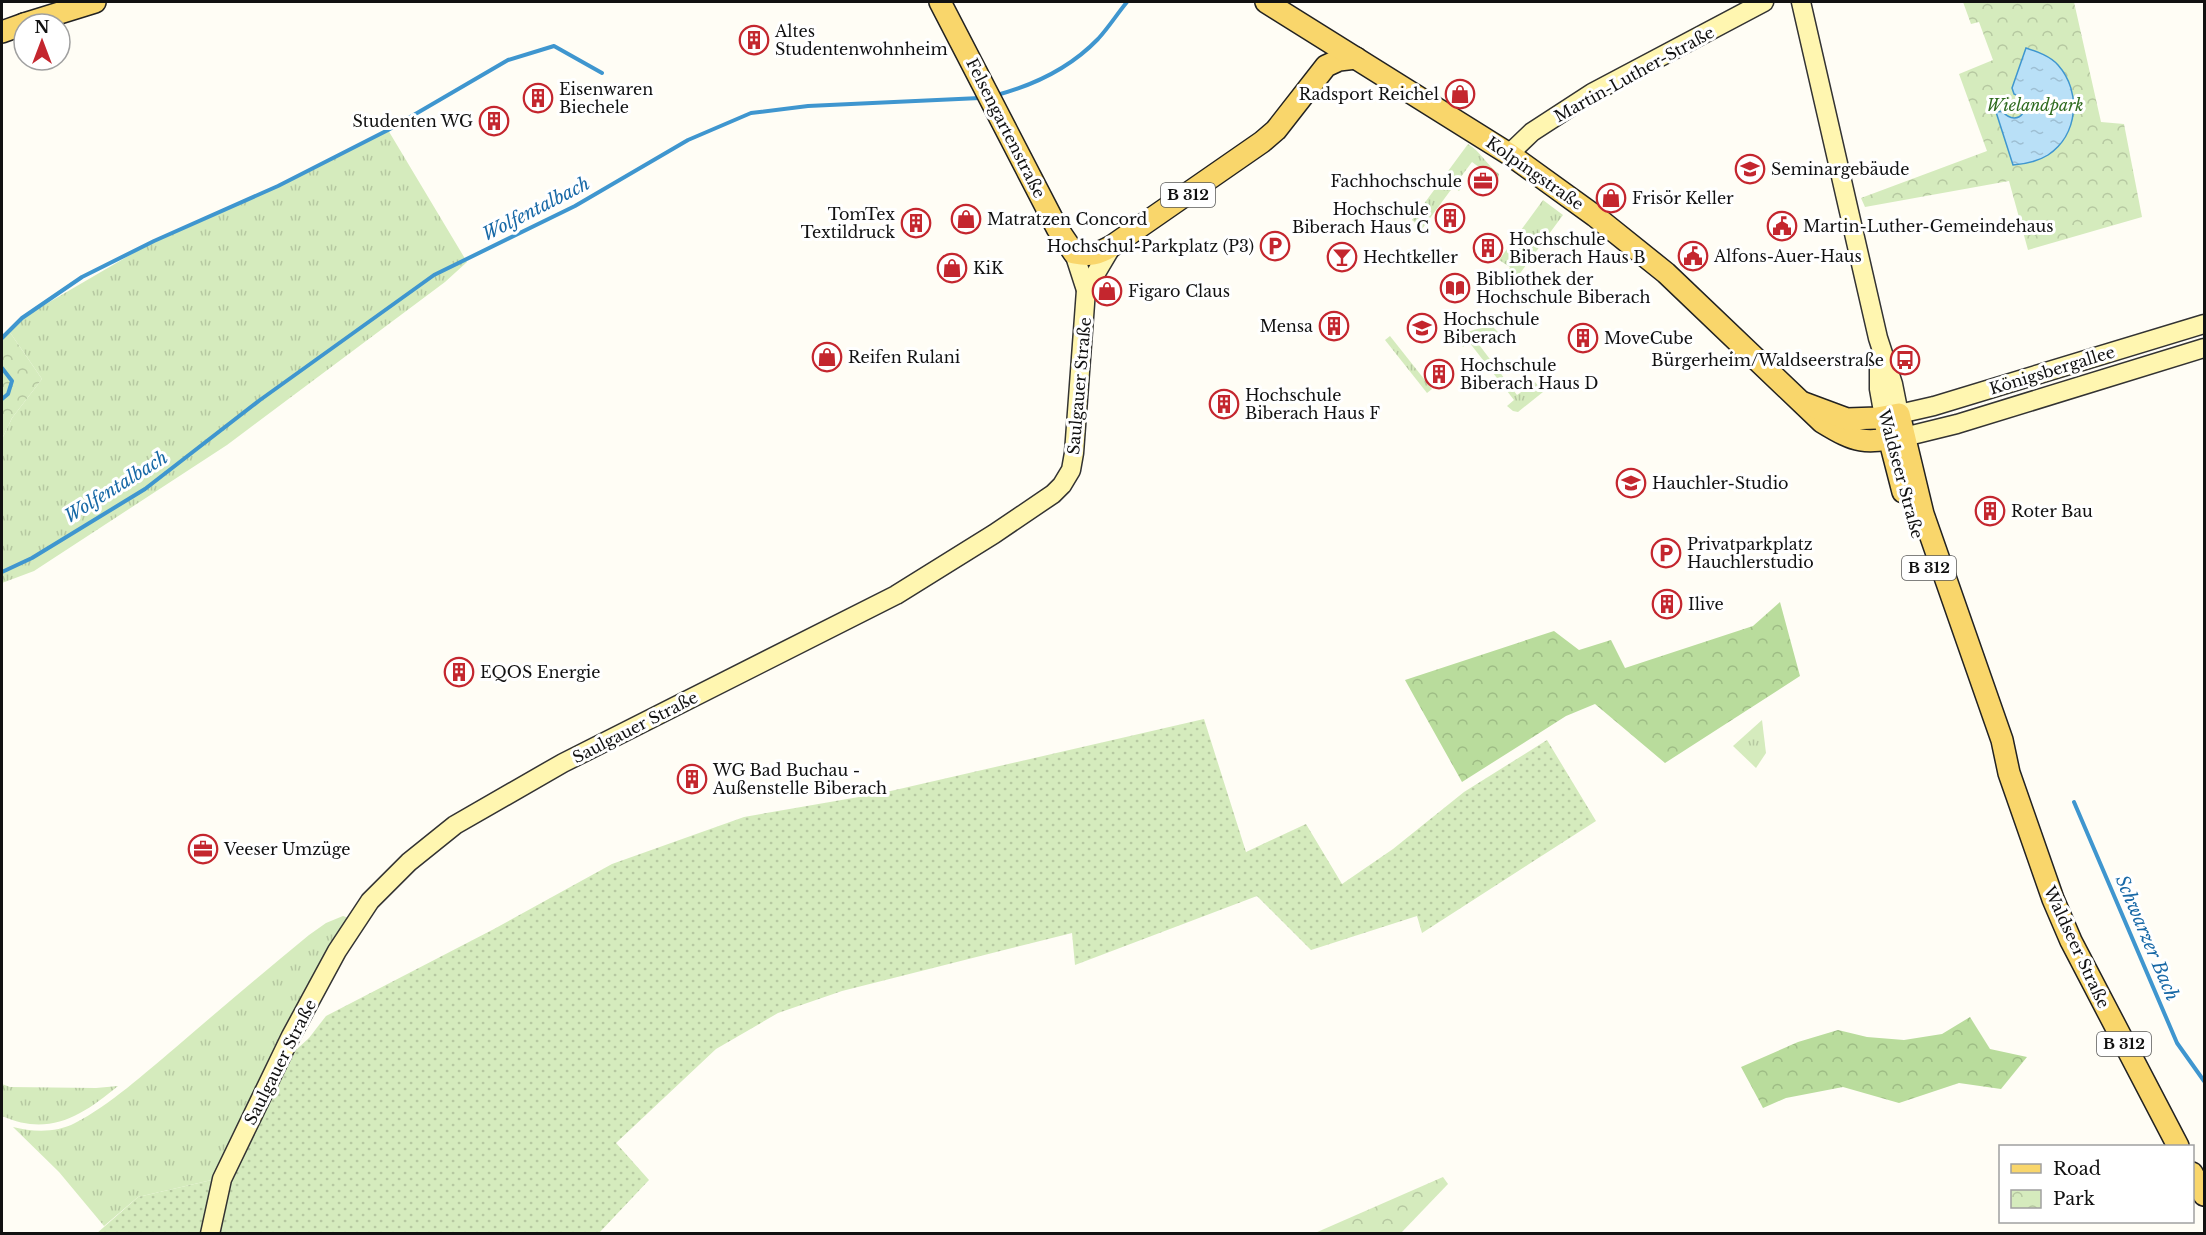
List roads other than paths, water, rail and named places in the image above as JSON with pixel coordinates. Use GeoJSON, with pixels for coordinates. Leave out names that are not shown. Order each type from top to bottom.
{"type":"FeatureCollection","features":[{"type":"Feature","properties":{"kind":"main road"},"geometry":{"type":"LineString","coordinates":[[63,12],[95,2]]}},
{"type":"Feature","properties":{"kind":"main road","name":"Felsengartenstraße"},"geometry":{"type":"LineString","coordinates":[[940,2],[1057,228],[1074,253]]}},
{"type":"Feature","properties":{"kind":"main road","name":"Kolpingstraße"},"geometry":{"type":"LineString","coordinates":[[1266,2],[1509,154],[1595,216],[1666,273],[1822,422],[1842,434],[1868,442],[1897,438]]}},
{"type":"Feature","properties":{"kind":"main road","name":"Martin-Luther-Straße"},"geometry":{"type":"LineString","coordinates":[[1509,154],[1532,132],[1592,93],[1764,2]]}},
{"type":"Feature","properties":{"kind":"main road","name":"Waldseer Straße"},"geometry":{"type":"LineString","coordinates":[[1801,2],[1878,338],[1879,389],[1892,416],[1897,438],[2002,740],[2009,773],[2053,899],[2071,941],[2177,1145]]}},
{"type":"Feature","properties":{"kind":"main road"},"geometry":{"type":"LineString","coordinates":[[1321,38],[1326,50],[1326,66],[1339,60],[1356,58]]}},
{"type":"Feature","properties":{"kind":"main road","name":"B 312"},"geometry":{"type":"LineString","coordinates":[[1074,253],[1089,255],[1100,253],[1112,246],[1263,142],[1276,130],[1326,66]]}},
{"type":"Feature","properties":{"kind":"main road"},"geometry":{"type":"LineString","coordinates":[[1086,290],[1112,246]]}},
{"type":"Feature","properties":{"kind":"main road"},"geometry":{"type":"LineString","coordinates":[[1074,253],[1086,290]]}},
{"type":"Feature","properties":{"kind":"main road","name":"Saulgauer Straße"},"geometry":{"type":"LineString","coordinates":[[210,1233],[222,1179],[291,1035],[338,951],[370,901],[409,862],[455,825],[563,763],[896,595],[1037,507],[1062,485],[1071,470],[1074,453],[1086,290]]}},
{"type":"Feature","properties":{"kind":"main road","name":"Königsbergallee"},"geometry":{"type":"LineString","coordinates":[[1892,416],[1934,406],[2205,324]]}},
{"type":"Feature","properties":{"kind":"main road","name":"Königsbergallee"},"geometry":{"type":"LineString","coordinates":[[1897,438],[1957,424],[2205,348]]}},
{"type":"Feature","properties":{"kind":"main road","name":"Kolpingstraße"},"geometry":{"type":"LineString","coordinates":[[1804,403],[1847,419],[1892,416]]}},
{"type":"Feature","properties":{"kind":"main road"},"geometry":{"type":"LineString","coordinates":[[2194,1175],[2205,1195]]}},
{"type":"Feature","properties":{"kind":"water"},"geometry":{"type":"Polygon","coordinates":[[[2026,48],[2048,57],[2066,76],[2071,88],[2073,113],[2066,136],[2048,155],[2027,163],[2013,165],[1996,112],[2002,111],[2014,118],[2023,113],[2024,103],[2014,94],[2012,88],[2026,48]]]}},
{"type":"Feature","properties":{"kind":"waterway","name":"Wolfentalbach"},"geometry":{"type":"LineString","coordinates":[[997,95],[1051,74],[1076,58],[1098,39],[1127,2]]}},
{"type":"Feature","properties":{"kind":"waterway"},"geometry":{"type":"LineString","coordinates":[[2,338],[22,318],[82,277],[154,241],[278,186],[388,130],[508,60],[554,46],[602,73]]}},
{"type":"Feature","properties":{"kind":"waterway","name":"Wolfentalbach"},"geometry":{"type":"LineString","coordinates":[[2,572],[32,558],[145,489],[260,400],[434,275],[575,206],[688,140],[751,113],[808,106],[980,98]]}},
{"type":"Feature","properties":{"kind":"waterway"},"geometry":{"type":"LineString","coordinates":[[2,368],[12,381],[8,394],[2,399]]}},
{"type":"Feature","properties":{"kind":"waterway","name":"Schwarzer Bach"},"geometry":{"type":"LineString","coordinates":[[2074,802],[2177,1043],[2204,1081]]}},
{"type":"Feature","properties":{"kind":"place","name":"Altes Studentenwohnheim"},"geometry":{"type":"Point","coordinates":[754,40]}},
{"type":"Feature","properties":{"kind":"place","name":"Radsport Reichel"},"geometry":{"type":"Point","coordinates":[1460,94]}},
{"type":"Feature","properties":{"kind":"place","name":"Eisenwaren Biechele"},"geometry":{"type":"Point","coordinates":[538,98]}},
{"type":"Feature","properties":{"kind":"place","name":"Studenten WG"},"geometry":{"type":"Point","coordinates":[494,121]}},
{"type":"Feature","properties":{"kind":"place","name":"Seminargebäude"},"geometry":{"type":"Point","coordinates":[1750,169]}},
{"type":"Feature","properties":{"kind":"place","name":"Fachhochschule"},"geometry":{"type":"Point","coordinates":[1483,181]}},
{"type":"Feature","properties":{"kind":"place","name":"Frisör Keller"},"geometry":{"type":"Point","coordinates":[1611,198]}},
{"type":"Feature","properties":{"kind":"place","name":"Hochschule Biberach Haus C"},"geometry":{"type":"Point","coordinates":[1450,218]}},
{"type":"Feature","properties":{"kind":"place","name":"Matratzen Concord"},"geometry":{"type":"Point","coordinates":[966,219]}},
{"type":"Feature","properties":{"kind":"place","name":"TomTex Textildruck"},"geometry":{"type":"Point","coordinates":[916,223]}},
{"type":"Feature","properties":{"kind":"place","name":"Martin-Luther-Gemeindehaus"},"geometry":{"type":"Point","coordinates":[1782,226]}},
{"type":"Feature","properties":{"kind":"place","name":"Hochschul-Parkplatz (P3)"},"geometry":{"type":"Point","coordinates":[1275,246]}},
{"type":"Feature","properties":{"kind":"place","name":"Hochschule Biberach Haus B"},"geometry":{"type":"Point","coordinates":[1488,248]}},
{"type":"Feature","properties":{"kind":"place","name":"Alfons-Auer-Haus"},"geometry":{"type":"Point","coordinates":[1693,256]}},
{"type":"Feature","properties":{"kind":"place","name":"Hechtkeller"},"geometry":{"type":"Point","coordinates":[1342,257]}},
{"type":"Feature","properties":{"kind":"place","name":"KiK"},"geometry":{"type":"Point","coordinates":[952,268]}},
{"type":"Feature","properties":{"kind":"place","name":"Bibliothek der Hochschule Biberach"},"geometry":{"type":"Point","coordinates":[1455,288]}},
{"type":"Feature","properties":{"kind":"place","name":"Figaro Claus"},"geometry":{"type":"Point","coordinates":[1107,291]}},
{"type":"Feature","properties":{"kind":"place","name":"Mensa"},"geometry":{"type":"Point","coordinates":[1334,326]}},
{"type":"Feature","properties":{"kind":"place","name":"Hochschule Biberach"},"geometry":{"type":"Point","coordinates":[1422,328]}},
{"type":"Feature","properties":{"kind":"place","name":"MoveCube"},"geometry":{"type":"Point","coordinates":[1583,338]}},
{"type":"Feature","properties":{"kind":"place","name":"Reifen Rulani"},"geometry":{"type":"Point","coordinates":[827,357]}},
{"type":"Feature","properties":{"kind":"place","name":"Bürgerheim/Waldseerstraße"},"geometry":{"type":"Point","coordinates":[1905,360]}},
{"type":"Feature","properties":{"kind":"place","name":"Hochschule Biberach Haus D"},"geometry":{"type":"Point","coordinates":[1439,374]}},
{"type":"Feature","properties":{"kind":"place","name":"Hochschule Biberach Haus F"},"geometry":{"type":"Point","coordinates":[1224,404]}},
{"type":"Feature","properties":{"kind":"place","name":"Hauchler-Studio"},"geometry":{"type":"Point","coordinates":[1631,483]}},
{"type":"Feature","properties":{"kind":"place","name":"Roter Bau"},"geometry":{"type":"Point","coordinates":[1990,511]}},
{"type":"Feature","properties":{"kind":"place","name":"Privatparkplatz Hauchlerstudio"},"geometry":{"type":"Point","coordinates":[1666,553]}},
{"type":"Feature","properties":{"kind":"place","name":"Ilive"},"geometry":{"type":"Point","coordinates":[1667,604]}},
{"type":"Feature","properties":{"kind":"place","name":"EQOS Energie"},"geometry":{"type":"Point","coordinates":[459,672]}},
{"type":"Feature","properties":{"kind":"place","name":"WG Bad Buchau - Außenstelle Biberach"},"geometry":{"type":"Point","coordinates":[692,779]}},
{"type":"Feature","properties":{"kind":"place","name":"Veeser Umzüge"},"geometry":{"type":"Point","coordinates":[203,849]}},
{"type":"Feature","properties":{"kind":"park label","name":"Wielandpark"},"geometry":{"type":"Point","coordinates":[2035,105]}}]}
